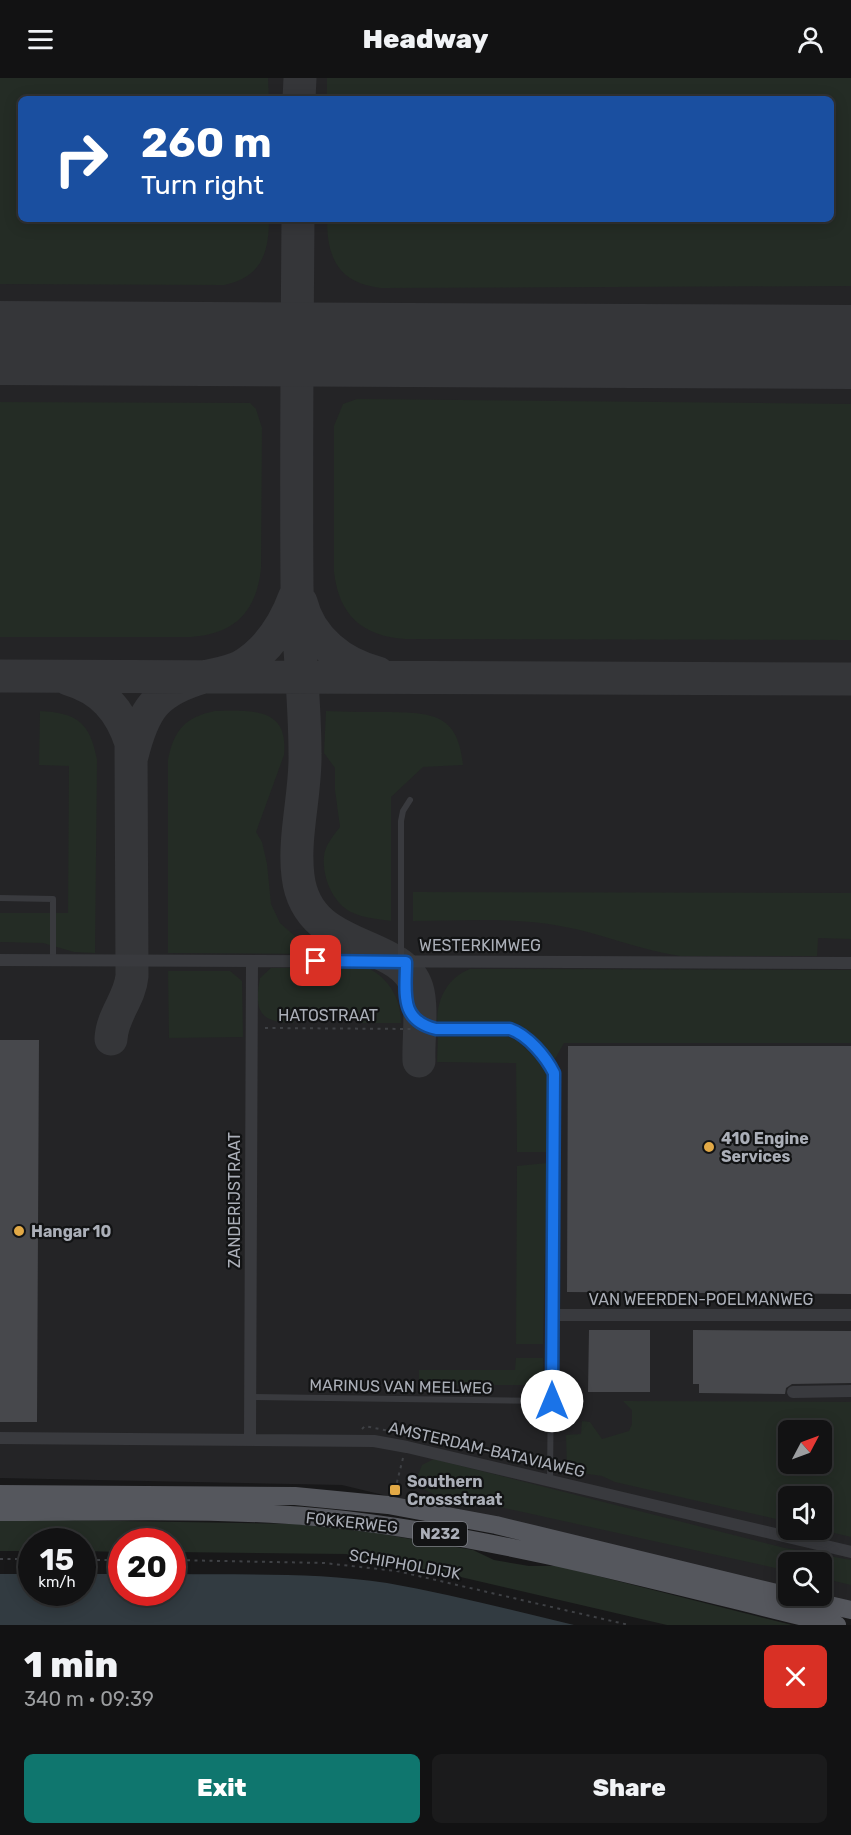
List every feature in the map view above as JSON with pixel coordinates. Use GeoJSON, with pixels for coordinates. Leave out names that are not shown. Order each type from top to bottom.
{"type":"FeatureCollection","features":[{"type":"Feature","properties":{"kind":"main road","name":"FOKKERWEG"},"geometry":{"type":"LineString","coordinates":[[0,1494],[295,1496],[388,1505],[496,1525],[778,1593]]}},
{"type":"Feature","properties":{"kind":"main road","name":"FOKKERWEG"},"geometry":{"type":"LineString","coordinates":[[0,1512],[193,1512],[297,1516],[402,1527],[494,1543],[837,1625]]}},
{"type":"Feature","properties":{"kind":"main road","name":"FOKKERWEG"},"geometry":{"type":"LineString","coordinates":[[832,1606],[851,1610]]}},
{"type":"Feature","properties":{"kind":"street","name":"WESTERKIMWEG"},"geometry":{"type":"LineString","coordinates":[[0,960],[851,963]]}},
{"type":"Feature","properties":{"kind":"street","name":"ZANDERIJSTRAAT"},"geometry":{"type":"LineString","coordinates":[[250,1439],[252,961]]}},
{"type":"Feature","properties":{"kind":"street","name":"VAN WEERDEN-POELMANWEG"},"geometry":{"type":"LineString","coordinates":[[552,1315],[851,1315]]}},
{"type":"Feature","properties":{"kind":"street"},"geometry":{"type":"LineString","coordinates":[[793,1392],[851,1391]]}},
{"type":"Feature","properties":{"kind":"street","name":"AMSTERDAM-BATAVIAWEG"},"geometry":{"type":"LineString","coordinates":[[0,1438],[374,1441],[550,1480],[851,1552]]}},
{"type":"Feature","properties":{"kind":"lane"},"geometry":{"type":"LineString","coordinates":[[410,800],[403,811],[401,821],[404,962],[408,1011],[425,1027],[510,1029],[518,1032],[550,1064],[554,1073],[550,1480]]}},
{"type":"Feature","properties":{"kind":"lane"},"geometry":{"type":"LineString","coordinates":[[0,898],[53,899],[53,960]]}},
{"type":"Feature","properties":{"kind":"lane","name":"MARINUS VAN MEELWEG"},"geometry":{"type":"LineString","coordinates":[[251,1397],[552,1401]]}},
{"type":"Feature","properties":{"kind":"path","name":"HATOSTRAAT"},"geometry":{"type":"LineString","coordinates":[[251,1028],[413,1029]]}},
{"type":"Feature","properties":{"kind":"path"},"geometry":{"type":"LineString","coordinates":[[394,1490],[406,1447]]}},
{"type":"Feature","properties":{"kind":"path"},"geometry":{"type":"LineString","coordinates":[[0,1559],[18,1559]]}},
{"type":"Feature","properties":{"kind":"path","name":"SCHIPHOLDIJK"},"geometry":{"type":"LineString","coordinates":[[186,1560],[361,1566],[407,1574],[629,1625]]}},
{"type":"Feature","properties":{"kind":"shaded area"},"geometry":{"type":"Polygon","coordinates":[[[0,78],[851,78],[851,1608],[832,1600],[832,1552],[778,1552],[778,1590],[342,1485],[0,1478],[0,78]]]}},
{"type":"Feature","properties":{"kind":"shaded area"},"geometry":{"type":"Polygon","coordinates":[[[0,78],[268,78],[269,96],[18,96],[18,222],[269,222],[265,253],[247,277],[224,285],[0,284],[0,78]]]}},
{"type":"Feature","properties":{"kind":"shaded area"},"geometry":{"type":"Polygon","coordinates":[[[327,78],[851,78],[851,286],[381,288],[355,281],[345,275],[333,257],[328,233],[327,222],[834,222],[834,96],[327,96],[327,78]]]}},
{"type":"Feature","properties":{"kind":"shaded area"},"geometry":{"type":"Polygon","coordinates":[[[357,399],[851,404],[851,640],[405,639],[390,637],[365,628],[347,611],[341,600],[334,572],[334,426],[343,404],[357,399]]]}},
{"type":"Feature","properties":{"kind":"shaded area"},"geometry":{"type":"Polygon","coordinates":[[[0,402],[250,403],[256,409],[262,428],[261,569],[254,597],[241,618],[220,631],[191,637],[0,637],[0,402]]]}},
{"type":"Feature","properties":{"kind":"shaded area"},"geometry":{"type":"Polygon","coordinates":[[[40,711],[64,714],[80,722],[86,728],[97,760],[95,953],[74,952],[43,943],[0,942],[0,913],[68,913],[69,766],[39,765],[40,711]]]}},
{"type":"Feature","properties":{"kind":"shaded area"},"geometry":{"type":"Polygon","coordinates":[[[215,711],[254,712],[274,720],[280,727],[284,739],[284,755],[256,832],[262,842],[267,864],[271,904],[280,923],[315,954],[168,953],[168,760],[182,726],[196,717],[215,711]]]}},
{"type":"Feature","properties":{"kind":"shaded area"},"geometry":{"type":"Polygon","coordinates":[[[326,711],[403,712],[430,715],[449,726],[460,748],[463,765],[423,767],[391,797],[391,921],[365,917],[344,908],[338,902],[327,880],[324,864],[325,852],[330,840],[340,827],[335,790],[335,768],[324,753],[326,711]]]}},
{"type":"Feature","properties":{"kind":"shaded area"},"geometry":{"type":"Polygon","coordinates":[[[413,892],[851,893],[851,939],[818,938],[817,956],[680,956],[575,929],[542,923],[486,920],[413,921],[413,892]]]}},
{"type":"Feature","properties":{"kind":"shaded area"},"geometry":{"type":"Polygon","coordinates":[[[366,967],[381,977],[392,990],[399,1005],[401,1023],[357,1023],[356,1012],[294,1012],[294,1023],[282,1022],[266,1017],[259,1006],[260,978],[271,968],[366,967]]]}},
{"type":"Feature","properties":{"kind":"shaded area"},"geometry":{"type":"Polygon","coordinates":[[[470,969],[851,970],[851,1043],[564,1043],[555,1059],[519,1024],[437,1023],[437,1014],[445,990],[455,978],[470,969]]]}},
{"type":"Feature","properties":{"kind":"shaded area"},"geometry":{"type":"Polygon","coordinates":[[[168,971],[230,971],[242,981],[243,1037],[169,1038],[168,971]]]}},
{"type":"Feature","properties":{"kind":"shaded area"},"geometry":{"type":"Polygon","coordinates":[[[504,1035],[518,1041],[548,1070],[547,1152],[517,1152],[516,1063],[437,1062],[438,1037],[504,1035]]]}},
{"type":"Feature","properties":{"kind":"shaded area"},"geometry":{"type":"Polygon","coordinates":[[[547,1163],[543,1344],[516,1344],[517,1166],[547,1163]]]}},
{"type":"Feature","properties":{"kind":"shaded area"},"geometry":{"type":"Polygon","coordinates":[[[516,1358],[543,1358],[544,1385],[419,1385],[419,1370],[515,1370],[516,1358]]]}},
{"type":"Feature","properties":{"kind":"shaded area"},"geometry":{"type":"Polygon","coordinates":[[[623,1401],[851,1402],[851,1537],[832,1532],[832,1486],[778,1486],[778,1519],[615,1482],[602,1476],[567,1471],[566,1435],[581,1434],[582,1421],[590,1422],[602,1439],[629,1431],[632,1424],[632,1410],[623,1401]]]}},
{"type":"Feature","properties":{"kind":"shaded area"},"geometry":{"type":"Polygon","coordinates":[[[434,1459],[807,1552],[778,1552],[778,1569],[446,1495],[442,1498],[417,1486],[416,1480],[422,1465],[434,1459]]]}},
{"type":"Feature","properties":{"kind":"shaded area"},"geometry":{"type":"Polygon","coordinates":[[[0,1519],[297,1524],[365,1531],[473,1550],[494,1560],[529,1566],[558,1566],[792,1625],[667,1625],[452,1575],[346,1554],[186,1552],[186,1528],[108,1528],[108,1552],[96,1551],[96,1528],[18,1528],[18,1551],[0,1551],[0,1519]]]}},
{"type":"Feature","properties":{"kind":"shaded area"},"geometry":{"type":"Polygon","coordinates":[[[832,1557],[851,1560],[851,1585],[832,1580],[832,1557]]]}},
{"type":"Feature","properties":{"kind":"shaded area"},"geometry":{"type":"Polygon","coordinates":[[[0,1574],[18,1574],[18,1606],[96,1606],[96,1574],[108,1574],[108,1606],[186,1606],[186,1574],[334,1577],[410,1587],[574,1625],[0,1625],[0,1574]]]}},
{"type":"Feature","properties":{"kind":"building","name":"Hangar 10"},"geometry":{"type":"Polygon","coordinates":[[[0,1040],[39,1040],[37,1422],[0,1422],[0,1040]]]}},
{"type":"Feature","properties":{"kind":"building","name":"410 Engine Services"},"geometry":{"type":"Polygon","coordinates":[[[568,1046],[851,1046],[851,1294],[567,1292],[568,1046]]]}},
{"type":"Feature","properties":{"kind":"building"},"geometry":{"type":"Polygon","coordinates":[[[589,1330],[650,1330],[650,1392],[588,1392],[589,1330]]]}},
{"type":"Feature","properties":{"kind":"building"},"geometry":{"type":"Polygon","coordinates":[[[693,1330],[851,1331],[851,1383],[792,1384],[786,1388],[785,1394],[699,1393],[699,1384],[693,1384],[693,1330]]]}},
{"type":"Feature","properties":{"kind":"taxiway"},"geometry":{"type":"LineString","coordinates":[[299,96],[300,78]]}},
{"type":"Feature","properties":{"kind":"taxiway"},"geometry":{"type":"LineString","coordinates":[[298,222],[297,586],[305,754],[297,846],[298,876],[305,901],[318,919],[335,932],[393,960],[408,972],[419,996],[419,1061]]}},
{"type":"Feature","properties":{"kind":"taxiway"},"geometry":{"type":"LineString","coordinates":[[255,345],[283,334],[291,324],[297,309]]}},
{"type":"Feature","properties":{"kind":"taxiway"},"geometry":{"type":"LineString","coordinates":[[297,380],[302,368],[315,352],[331,346],[364,345]]}},
{"type":"Feature","properties":{"kind":"taxiway"},"geometry":{"type":"LineString","coordinates":[[132,756],[147,714],[163,695],[188,682],[236,669],[250,661],[274,637],[286,618],[295,596]]}},
{"type":"Feature","properties":{"kind":"taxiway"},"geometry":{"type":"LineString","coordinates":[[301,602],[312,627],[329,648],[352,663],[378,673]]}},
{"type":"Feature","properties":{"kind":"taxiway"},"geometry":{"type":"LineString","coordinates":[[0,676],[851,679]]}},
{"type":"Feature","properties":{"kind":"taxiway"},"geometry":{"type":"LineString","coordinates":[[68,679],[91,689],[108,702],[121,720],[131,743],[132,976],[128,992],[114,1022],[111,1039]]}},
{"type":"Feature","properties":{"kind":"runway"},"geometry":{"type":"LineString","coordinates":[[0,343],[851,347]]}},
{"type":"Feature","properties":{"kind":"place","name":"410 Engine Services"},"geometry":{"type":"Point","coordinates":[709,1147]}},
{"type":"Feature","properties":{"kind":"place","name":"Hangar 10"},"geometry":{"type":"Point","coordinates":[19,1231]}},
{"type":"Feature","properties":{"kind":"place","name":"Southern Crossstraat"},"geometry":{"type":"Point","coordinates":[395,1490]}},
{"type":"Feature","properties":{"kind":"route"},"geometry":{"type":"LineString","coordinates":[[316,961],[406,962],[408,1011],[425,1027],[510,1029],[524,1036],[550,1064],[554,1073],[552,1401]]}}]}
